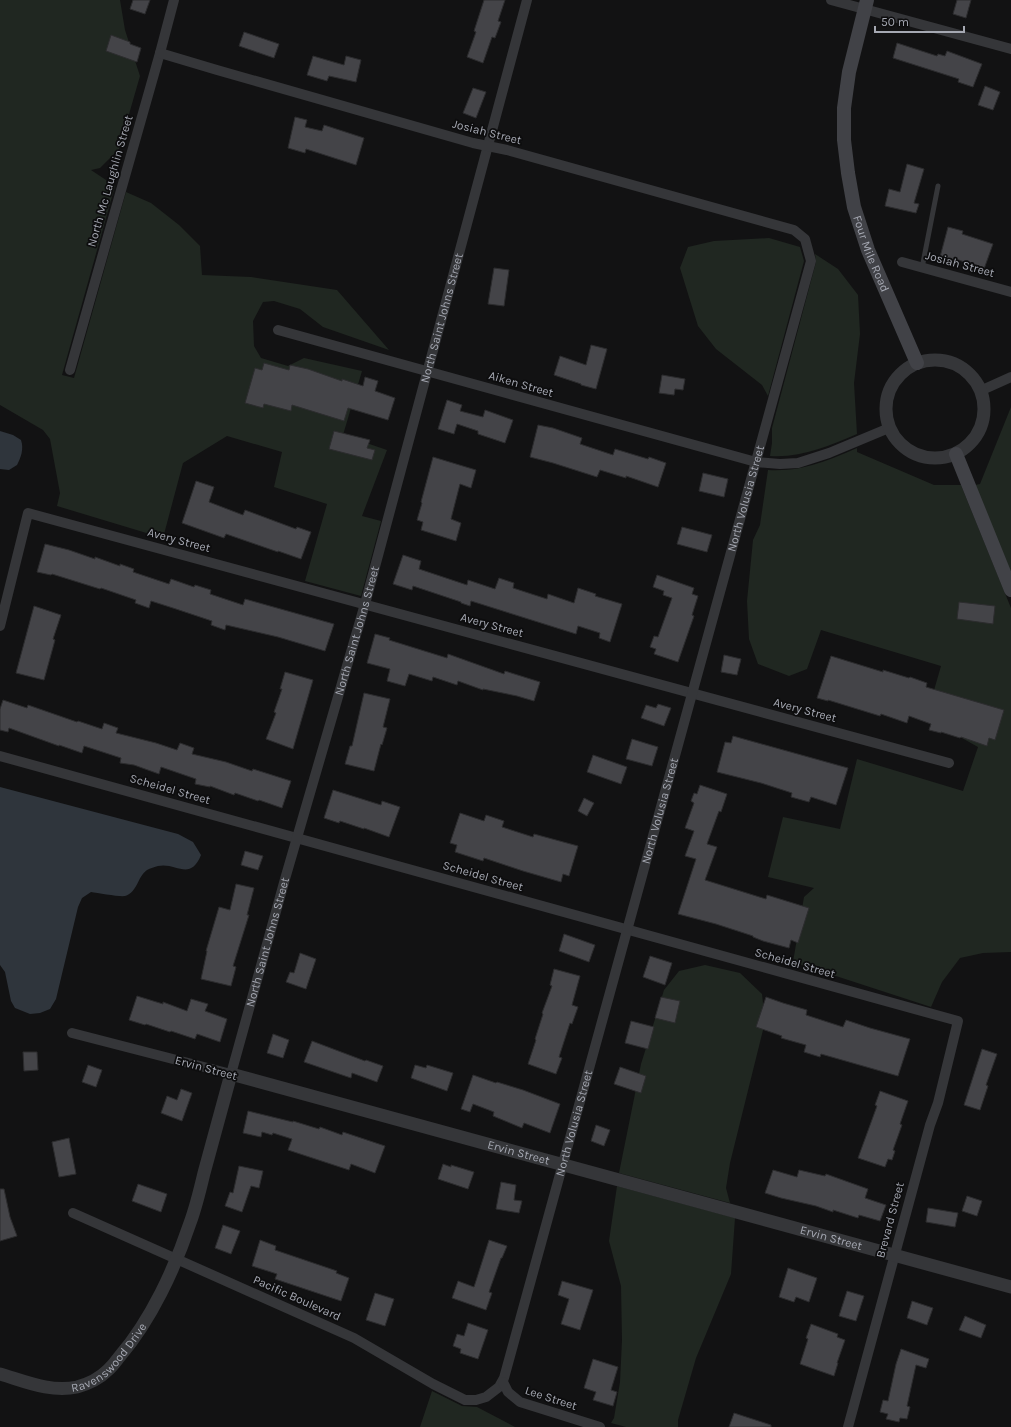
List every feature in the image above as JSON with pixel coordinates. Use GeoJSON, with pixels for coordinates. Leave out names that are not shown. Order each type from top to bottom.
{"type":"FeatureCollection","features":[{"type":"Feature","properties":{"kind":"main road","name":"Four Mile Road"},"geometry":{"type":"LineString","coordinates":[[866,5],[849,72],[844,108],[844,140],[848,173],[854,207],[868,250],[917,363]]}},
{"type":"Feature","properties":{"kind":"main road"},"geometry":{"type":"LineString","coordinates":[[956,454],[1011,590]]}},
{"type":"Feature","properties":{"kind":"street","name":"North Mc Laughlin Street"},"geometry":{"type":"LineString","coordinates":[[70,370],[174,0]]}},
{"type":"Feature","properties":{"kind":"street","name":"North Saint Johns Street"},"geometry":{"type":"LineString","coordinates":[[176,1259],[191,1222],[297,838],[365,604],[489,145],[526,0]]}},
{"type":"Feature","properties":{"kind":"street"},"geometry":{"type":"LineString","coordinates":[[831,0],[866,5],[1011,49]]}},
{"type":"Feature","properties":{"kind":"street","name":"Josiah Street"},"geometry":{"type":"LineString","coordinates":[[160,53],[458,138],[489,145],[794,230],[805,239]]}},
{"type":"Feature","properties":{"kind":"street","name":"North Volusia Street"},"geometry":{"type":"LineString","coordinates":[[503,1382],[811,261],[805,239]]}},
{"type":"Feature","properties":{"kind":"street","name":"Josiah Street"},"geometry":{"type":"LineString","coordinates":[[902,262],[1011,292]]}},
{"type":"Feature","properties":{"kind":"street","name":"Aiken Street"},"geometry":{"type":"LineString","coordinates":[[278,330],[756,462],[780,464],[798,462],[829,453],[889,428]]}},
{"type":"Feature","properties":{"kind":"street"},"geometry":{"type":"LineString","coordinates":[[937,359],[952,363],[969,374],[980,391],[984,412],[980,428],[970,444],[956,454],[936,459],[922,457],[908,450],[896,439],[889,428],[886,416],[886,406],[889,390],[901,373],[924,360],[937,359]]}},
{"type":"Feature","properties":{"kind":"street"},"geometry":{"type":"LineString","coordinates":[[980,391],[1011,377]]}},
{"type":"Feature","properties":{"kind":"street","name":"Avery Street"},"geometry":{"type":"LineString","coordinates":[[0,626],[28,513],[949,763]]}},
{"type":"Feature","properties":{"kind":"street","name":"Scheidel Street"},"geometry":{"type":"LineString","coordinates":[[0,756],[958,1022]]}},
{"type":"Feature","properties":{"kind":"street","name":"Brevard Street"},"geometry":{"type":"LineString","coordinates":[[848,1427],[893,1255],[930,1125],[938,1103],[958,1022]]}},
{"type":"Feature","properties":{"kind":"street","name":"Ervin Street"},"geometry":{"type":"LineString","coordinates":[[72,1033],[231,1074],[1011,1287]]}},
{"type":"Feature","properties":{"kind":"street","name":"Pacific Boulevard"},"geometry":{"type":"LineString","coordinates":[[73,1213],[354,1338],[433,1384],[465,1400],[476,1400],[486,1397],[499,1388],[503,1382]]}},
{"type":"Feature","properties":{"kind":"street","name":"Ravenswood Drive"},"geometry":{"type":"LineString","coordinates":[[0,1374],[51,1388],[64,1389],[88,1383],[99,1377],[109,1370],[129,1346],[145,1321],[176,1259]]}},
{"type":"Feature","properties":{"kind":"street","name":"Lee Street"},"geometry":{"type":"LineString","coordinates":[[503,1382],[508,1392],[520,1402],[600,1427]]}},
{"type":"Feature","properties":{"kind":"lane"},"geometry":{"type":"LineString","coordinates":[[922,268],[938,186]]}},
{"type":"Feature","properties":{"kind":"shaded area"},"geometry":{"type":"Polygon","coordinates":[[[0,0],[120,0],[125,30],[140,76],[119,149],[100,168],[91,170],[115,186],[62,375],[74,378],[126,192],[151,203],[179,225],[200,246],[202,275],[251,277],[337,290],[389,350],[323,327],[300,309],[274,301],[263,302],[253,321],[254,346],[261,358],[288,366],[304,358],[362,371],[343,435],[387,450],[362,516],[381,521],[361,596],[305,581],[327,504],[274,487],[282,452],[227,436],[183,463],[163,538],[57,506],[60,493],[50,439],[43,430],[0,405],[0,0]]]}},
{"type":"Feature","properties":{"kind":"shaded area"},"geometry":{"type":"Polygon","coordinates":[[[769,238],[800,247],[804,261],[768,396],[762,385],[716,349],[698,326],[680,268],[688,247],[714,241],[769,238]]]}},
{"type":"Feature","properties":{"kind":"shaded area"},"geometry":{"type":"Polygon","coordinates":[[[815,254],[838,269],[858,295],[860,334],[854,383],[857,434],[825,447],[804,453],[770,456],[772,428],[816,262],[815,254]]]}},
{"type":"Feature","properties":{"kind":"shaded area"},"geometry":{"type":"Polygon","coordinates":[[[1011,407],[1011,574],[975,485],[980,484],[1011,407]]]}},
{"type":"Feature","properties":{"kind":"shaded area"},"geometry":{"type":"Polygon","coordinates":[[[0,431],[13,435],[21,440],[22,443],[22,453],[20,459],[17,465],[9,470],[0,469],[0,431]]]}},
{"type":"Feature","properties":{"kind":"shaded area"},"geometry":{"type":"Polygon","coordinates":[[[857,448],[857,452],[934,485],[961,485],[1011,608],[1011,952],[983,953],[960,958],[942,982],[931,1007],[793,962],[804,897],[814,888],[768,877],[783,817],[840,829],[857,759],[963,791],[978,747],[926,718],[941,666],[821,630],[807,669],[789,676],[758,664],[749,639],[747,601],[753,540],[760,525],[768,470],[792,469],[814,465],[857,448]]]}},
{"type":"Feature","properties":{"kind":"shaded area"},"geometry":{"type":"Polygon","coordinates":[[[0,787],[178,834],[193,842],[201,855],[197,863],[192,868],[182,869],[165,865],[148,869],[141,876],[133,891],[125,896],[91,892],[82,898],[78,907],[56,999],[50,1009],[40,1013],[30,1014],[15,1008],[11,1001],[5,972],[0,965],[0,787]]]}},
{"type":"Feature","properties":{"kind":"shaded area"},"geometry":{"type":"Polygon","coordinates":[[[705,965],[740,973],[762,994],[765,1022],[730,1163],[726,1188],[730,1203],[619,1173],[641,1064],[664,990],[679,971],[705,965]]]}},
{"type":"Feature","properties":{"kind":"shaded area"},"geometry":{"type":"Polygon","coordinates":[[[617,1186],[735,1218],[731,1274],[696,1358],[678,1420],[678,1427],[626,1427],[611,1423],[614,1418],[620,1382],[622,1340],[621,1286],[609,1241],[617,1186]]]}},
{"type":"Feature","properties":{"kind":"shaded area"},"geometry":{"type":"Polygon","coordinates":[[[432,1391],[462,1406],[477,1407],[515,1427],[420,1427],[432,1391]]]}},
{"type":"Feature","properties":{"kind":"building"},"geometry":{"type":"Polygon","coordinates":[[[133,0],[150,0],[145,14],[130,9],[133,0]]]}},
{"type":"Feature","properties":{"kind":"building"},"geometry":{"type":"Polygon","coordinates":[[[484,0],[505,0],[498,21],[501,22],[495,38],[492,37],[483,63],[467,57],[476,32],[474,31],[484,0]]]}},
{"type":"Feature","properties":{"kind":"building"},"geometry":{"type":"Polygon","coordinates":[[[957,0],[971,0],[966,18],[953,14],[957,0]]]}},
{"type":"Feature","properties":{"kind":"building"},"geometry":{"type":"Polygon","coordinates":[[[244,32],[279,44],[274,58],[239,46],[244,32]]]}},
{"type":"Feature","properties":{"kind":"building"},"geometry":{"type":"Polygon","coordinates":[[[111,35],[141,48],[137,62],[106,51],[111,35]]]}},
{"type":"Feature","properties":{"kind":"building"},"geometry":{"type":"Polygon","coordinates":[[[897,43],[937,56],[938,54],[945,56],[947,51],[982,64],[973,87],[958,82],[959,79],[893,58],[897,43]]]}},
{"type":"Feature","properties":{"kind":"building"},"geometry":{"type":"Polygon","coordinates":[[[313,56],[344,65],[346,56],[361,60],[356,82],[329,76],[327,81],[307,75],[313,56]]]}},
{"type":"Feature","properties":{"kind":"building"},"geometry":{"type":"Polygon","coordinates":[[[985,86],[1000,92],[993,110],[978,105],[985,86]]]}},
{"type":"Feature","properties":{"kind":"building"},"geometry":{"type":"Polygon","coordinates":[[[473,88],[486,92],[476,118],[463,113],[473,88]]]}},
{"type":"Feature","properties":{"kind":"building"},"geometry":{"type":"Polygon","coordinates":[[[295,117],[307,120],[305,127],[322,131],[324,125],[364,138],[356,165],[306,149],[305,153],[288,148],[295,117]]]}},
{"type":"Feature","properties":{"kind":"building"},"geometry":{"type":"Polygon","coordinates":[[[907,164],[924,169],[914,203],[919,204],[916,213],[885,206],[889,189],[900,192],[907,164]]]}},
{"type":"Feature","properties":{"kind":"building"},"geometry":{"type":"Polygon","coordinates":[[[948,227],[963,231],[962,234],[993,244],[984,269],[956,259],[955,261],[940,257],[948,227]]]}},
{"type":"Feature","properties":{"kind":"building"},"geometry":{"type":"Polygon","coordinates":[[[494,268],[509,270],[504,306],[488,304],[494,268]]]}},
{"type":"Feature","properties":{"kind":"building"},"geometry":{"type":"Polygon","coordinates":[[[591,345],[607,349],[596,389],[554,375],[560,356],[586,365],[591,345]]]}},
{"type":"Feature","properties":{"kind":"building"},"geometry":{"type":"Polygon","coordinates":[[[264,363],[289,370],[290,365],[308,369],[342,381],[342,379],[363,386],[365,377],[378,381],[375,391],[395,398],[388,420],[348,408],[344,421],[292,405],[291,411],[264,404],[263,408],[245,403],[255,368],[262,370],[264,363]]]}},
{"type":"Feature","properties":{"kind":"building"},"geometry":{"type":"Polygon","coordinates":[[[662,375],[685,379],[683,390],[675,389],[674,395],[659,393],[662,375]]]}},
{"type":"Feature","properties":{"kind":"building"},"geometry":{"type":"Polygon","coordinates":[[[447,400],[462,405],[460,411],[483,417],[485,410],[513,420],[505,443],[478,434],[478,431],[457,424],[454,434],[438,429],[447,400]]]}},
{"type":"Feature","properties":{"kind":"building"},"geometry":{"type":"Polygon","coordinates":[[[538,425],[553,428],[582,438],[580,444],[613,455],[615,449],[648,459],[649,457],[666,463],[658,487],[626,476],[626,478],[600,470],[597,477],[530,457],[538,425]]]}},
{"type":"Feature","properties":{"kind":"building"},"geometry":{"type":"Polygon","coordinates":[[[334,431],[370,440],[367,448],[375,450],[372,460],[329,449],[334,431]]]}},
{"type":"Feature","properties":{"kind":"building"},"geometry":{"type":"Polygon","coordinates":[[[433,457],[476,470],[471,488],[460,484],[451,519],[461,523],[456,541],[421,530],[423,522],[417,520],[433,457]]]}},
{"type":"Feature","properties":{"kind":"building"},"geometry":{"type":"Polygon","coordinates":[[[703,473],[728,479],[724,497],[699,491],[703,473]]]}},
{"type":"Feature","properties":{"kind":"building"},"geometry":{"type":"Polygon","coordinates":[[[196,481],[214,487],[209,502],[243,515],[245,510],[296,529],[297,527],[311,532],[301,559],[226,534],[224,538],[182,523],[196,481]]]}},
{"type":"Feature","properties":{"kind":"building"},"geometry":{"type":"Polygon","coordinates":[[[682,527],[712,535],[707,552],[677,544],[682,527]]]}},
{"type":"Feature","properties":{"kind":"building"},"geometry":{"type":"Polygon","coordinates":[[[45,544],[95,559],[95,557],[120,566],[120,564],[134,569],[133,572],[169,584],[171,579],[194,587],[195,585],[211,590],[210,594],[243,605],[245,599],[334,624],[325,651],[278,637],[226,625],[225,630],[211,625],[212,621],[151,601],[149,608],[135,603],[136,600],[101,588],[100,589],[52,574],[37,572],[45,544]]]}},
{"type":"Feature","properties":{"kind":"building"},"geometry":{"type":"Polygon","coordinates":[[[403,555],[421,561],[419,569],[467,585],[468,580],[495,589],[499,578],[514,583],[513,588],[547,599],[548,594],[574,603],[578,588],[596,594],[595,596],[622,604],[610,642],[599,638],[600,633],[578,626],[576,634],[471,601],[470,606],[413,586],[412,590],[393,584],[403,555]]]}},
{"type":"Feature","properties":{"kind":"building"},"geometry":{"type":"Polygon","coordinates":[[[657,575],[694,588],[692,594],[698,596],[692,615],[694,616],[678,662],[654,654],[656,649],[650,647],[654,636],[658,637],[672,598],[663,595],[664,591],[653,587],[657,575]]]}},
{"type":"Feature","properties":{"kind":"building"},"geometry":{"type":"Polygon","coordinates":[[[959,602],[995,606],[993,624],[957,619],[959,602]]]}},
{"type":"Feature","properties":{"kind":"building"},"geometry":{"type":"Polygon","coordinates":[[[34,606],[61,615],[53,639],[55,640],[44,680],[16,673],[34,606]]]}},
{"type":"Feature","properties":{"kind":"building"},"geometry":{"type":"Polygon","coordinates":[[[375,634],[390,638],[389,640],[447,658],[448,654],[504,674],[505,671],[540,682],[534,701],[517,696],[483,690],[458,681],[457,685],[433,677],[432,681],[409,674],[405,686],[387,681],[390,669],[367,663],[375,634]]]}},
{"type":"Feature","properties":{"kind":"building"},"geometry":{"type":"Polygon","coordinates":[[[724,655],[741,659],[737,675],[721,672],[724,655]]]}},
{"type":"Feature","properties":{"kind":"building"},"geometry":{"type":"Polygon","coordinates":[[[831,656],[883,672],[883,670],[909,678],[910,677],[927,683],[926,687],[1004,710],[995,740],[989,738],[987,746],[961,737],[929,730],[931,724],[909,716],[907,723],[881,714],[880,716],[817,698],[831,656]]]}},
{"type":"Feature","properties":{"kind":"building"},"geometry":{"type":"Polygon","coordinates":[[[285,672],[313,680],[293,749],[266,739],[276,713],[274,712],[282,689],[280,689],[285,672]]]}},
{"type":"Feature","properties":{"kind":"building"},"geometry":{"type":"Polygon","coordinates":[[[364,693],[390,699],[383,727],[387,728],[374,771],[345,764],[350,746],[352,746],[364,693]]]}},
{"type":"Feature","properties":{"kind":"building"},"geometry":{"type":"Polygon","coordinates":[[[3,700],[27,708],[28,705],[102,729],[104,723],[118,728],[116,733],[177,750],[180,743],[194,748],[192,754],[226,762],[252,771],[253,769],[291,781],[282,808],[235,793],[234,795],[210,786],[195,784],[196,779],[161,767],[159,774],[134,765],[120,763],[121,758],[84,746],[82,753],[9,728],[8,732],[0,730],[0,709],[3,700]]]}},
{"type":"Feature","properties":{"kind":"building"},"geometry":{"type":"Polygon","coordinates":[[[658,704],[671,708],[664,726],[641,718],[646,705],[656,708],[658,704]]]}},
{"type":"Feature","properties":{"kind":"building"},"geometry":{"type":"Polygon","coordinates":[[[733,736],[848,768],[836,805],[811,797],[809,802],[791,797],[792,793],[761,783],[717,772],[725,742],[731,743],[733,736]]]}},
{"type":"Feature","properties":{"kind":"building"},"geometry":{"type":"Polygon","coordinates":[[[632,739],[658,747],[652,766],[626,759],[632,739]]]}},
{"type":"Feature","properties":{"kind":"building"},"geometry":{"type":"Polygon","coordinates":[[[593,755],[627,767],[621,784],[587,772],[593,755]]]}},
{"type":"Feature","properties":{"kind":"building"},"geometry":{"type":"Polygon","coordinates":[[[700,785],[727,794],[707,844],[717,847],[705,880],[766,899],[767,895],[809,908],[798,943],[791,940],[789,948],[763,941],[753,936],[716,924],[678,914],[696,859],[685,856],[694,831],[685,828],[694,803],[691,801],[694,793],[697,794],[700,785]]]}},
{"type":"Feature","properties":{"kind":"building"},"geometry":{"type":"Polygon","coordinates":[[[333,790],[381,805],[382,801],[400,807],[389,837],[364,828],[340,821],[339,823],[324,818],[333,790]]]}},
{"type":"Feature","properties":{"kind":"building"},"geometry":{"type":"Polygon","coordinates":[[[584,798],[594,803],[587,816],[578,811],[584,798]]]}},
{"type":"Feature","properties":{"kind":"building"},"geometry":{"type":"Polygon","coordinates":[[[460,813],[484,821],[486,815],[504,821],[502,827],[533,837],[534,834],[578,846],[569,876],[563,874],[561,882],[484,858],[483,861],[455,852],[457,845],[450,843],[460,813]]]}},
{"type":"Feature","properties":{"kind":"building"},"geometry":{"type":"Polygon","coordinates":[[[245,851],[263,856],[258,870],[241,865],[245,851]]]}},
{"type":"Feature","properties":{"kind":"building"},"geometry":{"type":"Polygon","coordinates":[[[236,884],[254,888],[247,915],[249,915],[233,966],[236,967],[231,986],[201,979],[206,951],[219,907],[230,910],[236,884]]]}},
{"type":"Feature","properties":{"kind":"building"},"geometry":{"type":"Polygon","coordinates":[[[564,934],[595,945],[589,962],[559,951],[564,934]]]}},
{"type":"Feature","properties":{"kind":"building"},"geometry":{"type":"Polygon","coordinates":[[[300,953],[316,959],[306,989],[286,982],[290,972],[294,973],[300,953]]]}},
{"type":"Feature","properties":{"kind":"building"},"geometry":{"type":"Polygon","coordinates":[[[650,956],[672,963],[665,985],[643,977],[650,956]]]}},
{"type":"Feature","properties":{"kind":"building"},"geometry":{"type":"Polygon","coordinates":[[[554,969],[580,976],[572,1005],[578,1007],[572,1024],[570,1023],[559,1057],[562,1058],[556,1074],[528,1064],[536,1040],[542,1013],[552,986],[550,985],[554,969]]]}},
{"type":"Feature","properties":{"kind":"building"},"geometry":{"type":"Polygon","coordinates":[[[137,996],[163,1004],[163,1002],[187,1011],[191,999],[208,1004],[205,1011],[227,1019],[220,1042],[197,1034],[195,1039],[129,1020],[137,996]]]}},
{"type":"Feature","properties":{"kind":"building"},"geometry":{"type":"Polygon","coordinates":[[[661,997],[680,1001],[675,1023],[655,1018],[661,997]]]}},
{"type":"Feature","properties":{"kind":"building"},"geometry":{"type":"Polygon","coordinates":[[[766,997],[807,1010],[806,1015],[843,1027],[846,1020],[910,1039],[898,1076],[821,1054],[820,1057],[804,1052],[806,1045],[781,1038],[782,1036],[756,1027],[766,997]]]}},
{"type":"Feature","properties":{"kind":"building"},"geometry":{"type":"Polygon","coordinates":[[[631,1021],[654,1027],[648,1049],[625,1043],[631,1021]]]}},
{"type":"Feature","properties":{"kind":"building"},"geometry":{"type":"Polygon","coordinates":[[[273,1034],[289,1040],[283,1058],[267,1053],[273,1034]]]}},
{"type":"Feature","properties":{"kind":"building"},"geometry":{"type":"Polygon","coordinates":[[[312,1041],[365,1061],[366,1060],[383,1066],[377,1082],[352,1073],[351,1078],[304,1062],[312,1041]]]}},
{"type":"Feature","properties":{"kind":"building"},"geometry":{"type":"Polygon","coordinates":[[[982,1049],[997,1054],[986,1085],[988,1086],[980,1110],[964,1105],[982,1049]]]}},
{"type":"Feature","properties":{"kind":"building"},"geometry":{"type":"Polygon","coordinates":[[[23,1052],[37,1052],[38,1070],[24,1071],[23,1052]]]}},
{"type":"Feature","properties":{"kind":"building"},"geometry":{"type":"Polygon","coordinates":[[[88,1065],[102,1070],[96,1087],[82,1082],[88,1065]]]}},
{"type":"Feature","properties":{"kind":"building"},"geometry":{"type":"Polygon","coordinates":[[[415,1065],[426,1068],[427,1065],[453,1073],[447,1091],[411,1078],[415,1065]]]}},
{"type":"Feature","properties":{"kind":"building"},"geometry":{"type":"Polygon","coordinates":[[[620,1067],[646,1076],[641,1093],[614,1084],[620,1067]]]}},
{"type":"Feature","properties":{"kind":"building"},"geometry":{"type":"Polygon","coordinates":[[[473,1075],[523,1090],[560,1104],[550,1133],[524,1123],[522,1128],[493,1116],[494,1112],[473,1104],[470,1112],[461,1109],[473,1075]]]}},
{"type":"Feature","properties":{"kind":"building"},"geometry":{"type":"Polygon","coordinates":[[[181,1089],[192,1093],[182,1121],[161,1113],[167,1096],[177,1100],[181,1089]]]}},
{"type":"Feature","properties":{"kind":"building"},"geometry":{"type":"Polygon","coordinates":[[[880,1091],[908,1101],[900,1124],[902,1125],[893,1150],[895,1151],[892,1160],[888,1159],[885,1167],[858,1158],[877,1106],[875,1105],[880,1091]]]}},
{"type":"Feature","properties":{"kind":"building"},"geometry":{"type":"Polygon","coordinates":[[[248,1111],[293,1121],[319,1129],[320,1127],[342,1135],[343,1132],[385,1146],[375,1173],[351,1164],[349,1170],[288,1150],[292,1139],[273,1133],[272,1135],[262,1132],[261,1137],[243,1133],[248,1111]]]}},
{"type":"Feature","properties":{"kind":"building"},"geometry":{"type":"Polygon","coordinates":[[[596,1125],[610,1130],[604,1146],[591,1141],[596,1125]]]}},
{"type":"Feature","properties":{"kind":"building"},"geometry":{"type":"Polygon","coordinates":[[[69,1138],[76,1174],[59,1177],[52,1142],[69,1138]]]}},
{"type":"Feature","properties":{"kind":"building"},"geometry":{"type":"Polygon","coordinates":[[[443,1164],[474,1172],[468,1189],[438,1179],[443,1164]]]}},
{"type":"Feature","properties":{"kind":"building"},"geometry":{"type":"Polygon","coordinates":[[[239,1166],[263,1171],[259,1188],[251,1186],[242,1212],[225,1206],[230,1192],[233,1193],[239,1166]]]}},
{"type":"Feature","properties":{"kind":"building"},"geometry":{"type":"Polygon","coordinates":[[[773,1170],[797,1177],[799,1170],[825,1176],[826,1174],[868,1189],[865,1198],[886,1205],[880,1221],[859,1215],[858,1218],[833,1210],[833,1212],[816,1206],[765,1193],[773,1170]]]}},
{"type":"Feature","properties":{"kind":"building"},"geometry":{"type":"Polygon","coordinates":[[[501,1182],[516,1185],[514,1200],[522,1201],[519,1213],[496,1209],[501,1182]]]}},
{"type":"Feature","properties":{"kind":"building"},"geometry":{"type":"Polygon","coordinates":[[[138,1184],[167,1194],[161,1212],[132,1201],[138,1184]]]}},
{"type":"Feature","properties":{"kind":"building"},"geometry":{"type":"Polygon","coordinates":[[[0,1189],[4,1189],[10,1217],[17,1236],[0,1241],[0,1189]]]}},
{"type":"Feature","properties":{"kind":"building"},"geometry":{"type":"Polygon","coordinates":[[[967,1196],[982,1201],[977,1216],[962,1211],[967,1196]]]}},
{"type":"Feature","properties":{"kind":"building"},"geometry":{"type":"Polygon","coordinates":[[[928,1208],[958,1213],[955,1227],[926,1222],[928,1208]]]}},
{"type":"Feature","properties":{"kind":"building"},"geometry":{"type":"Polygon","coordinates":[[[223,1225],[240,1231],[231,1254],[215,1248],[223,1225]]]}},
{"type":"Feature","properties":{"kind":"building"},"geometry":{"type":"Polygon","coordinates":[[[260,1240],[276,1246],[275,1250],[337,1271],[336,1273],[349,1278],[341,1301],[275,1279],[277,1274],[252,1266],[260,1240]]]}},
{"type":"Feature","properties":{"kind":"building"},"geometry":{"type":"Polygon","coordinates":[[[489,1240],[507,1246],[501,1258],[489,1292],[492,1293],[486,1310],[452,1298],[458,1281],[474,1287],[489,1240]]]}},
{"type":"Feature","properties":{"kind":"building"},"geometry":{"type":"Polygon","coordinates":[[[788,1268],[817,1278],[809,1302],[796,1297],[794,1302],[779,1297],[788,1268]]]}},
{"type":"Feature","properties":{"kind":"building"},"geometry":{"type":"Polygon","coordinates":[[[562,1281],[593,1290],[580,1330],[561,1324],[569,1299],[558,1295],[562,1281]]]}},
{"type":"Feature","properties":{"kind":"building"},"geometry":{"type":"Polygon","coordinates":[[[847,1291],[864,1296],[856,1321],[839,1316],[847,1291]]]}},
{"type":"Feature","properties":{"kind":"building"},"geometry":{"type":"Polygon","coordinates":[[[375,1293],[394,1299],[385,1326],[366,1320],[375,1293]]]}},
{"type":"Feature","properties":{"kind":"building"},"geometry":{"type":"Polygon","coordinates":[[[912,1301],[933,1308],[927,1325],[907,1318],[912,1301]]]}},
{"type":"Feature","properties":{"kind":"building"},"geometry":{"type":"Polygon","coordinates":[[[965,1316],[986,1325],[981,1338],[959,1330],[965,1316]]]}},
{"type":"Feature","properties":{"kind":"building"},"geometry":{"type":"Polygon","coordinates":[[[468,1323],[488,1330],[478,1359],[460,1353],[461,1349],[453,1346],[457,1334],[464,1336],[468,1323]]]}},
{"type":"Feature","properties":{"kind":"building"},"geometry":{"type":"Polygon","coordinates":[[[811,1324],[838,1334],[837,1337],[845,1340],[834,1376],[800,1364],[811,1324]]]}},
{"type":"Feature","properties":{"kind":"building"},"geometry":{"type":"Polygon","coordinates":[[[901,1349],[929,1359],[926,1368],[916,1365],[907,1406],[910,1407],[907,1419],[900,1418],[899,1422],[886,1419],[888,1414],[880,1412],[883,1400],[888,1401],[896,1364],[901,1349]]]}},
{"type":"Feature","properties":{"kind":"building"},"geometry":{"type":"Polygon","coordinates":[[[593,1359],[618,1367],[611,1390],[617,1392],[613,1406],[593,1400],[596,1392],[584,1388],[593,1359]]]}},
{"type":"Feature","properties":{"kind":"building"},"geometry":{"type":"Polygon","coordinates":[[[734,1413],[771,1425],[771,1427],[729,1427],[734,1413]]]}}]}
